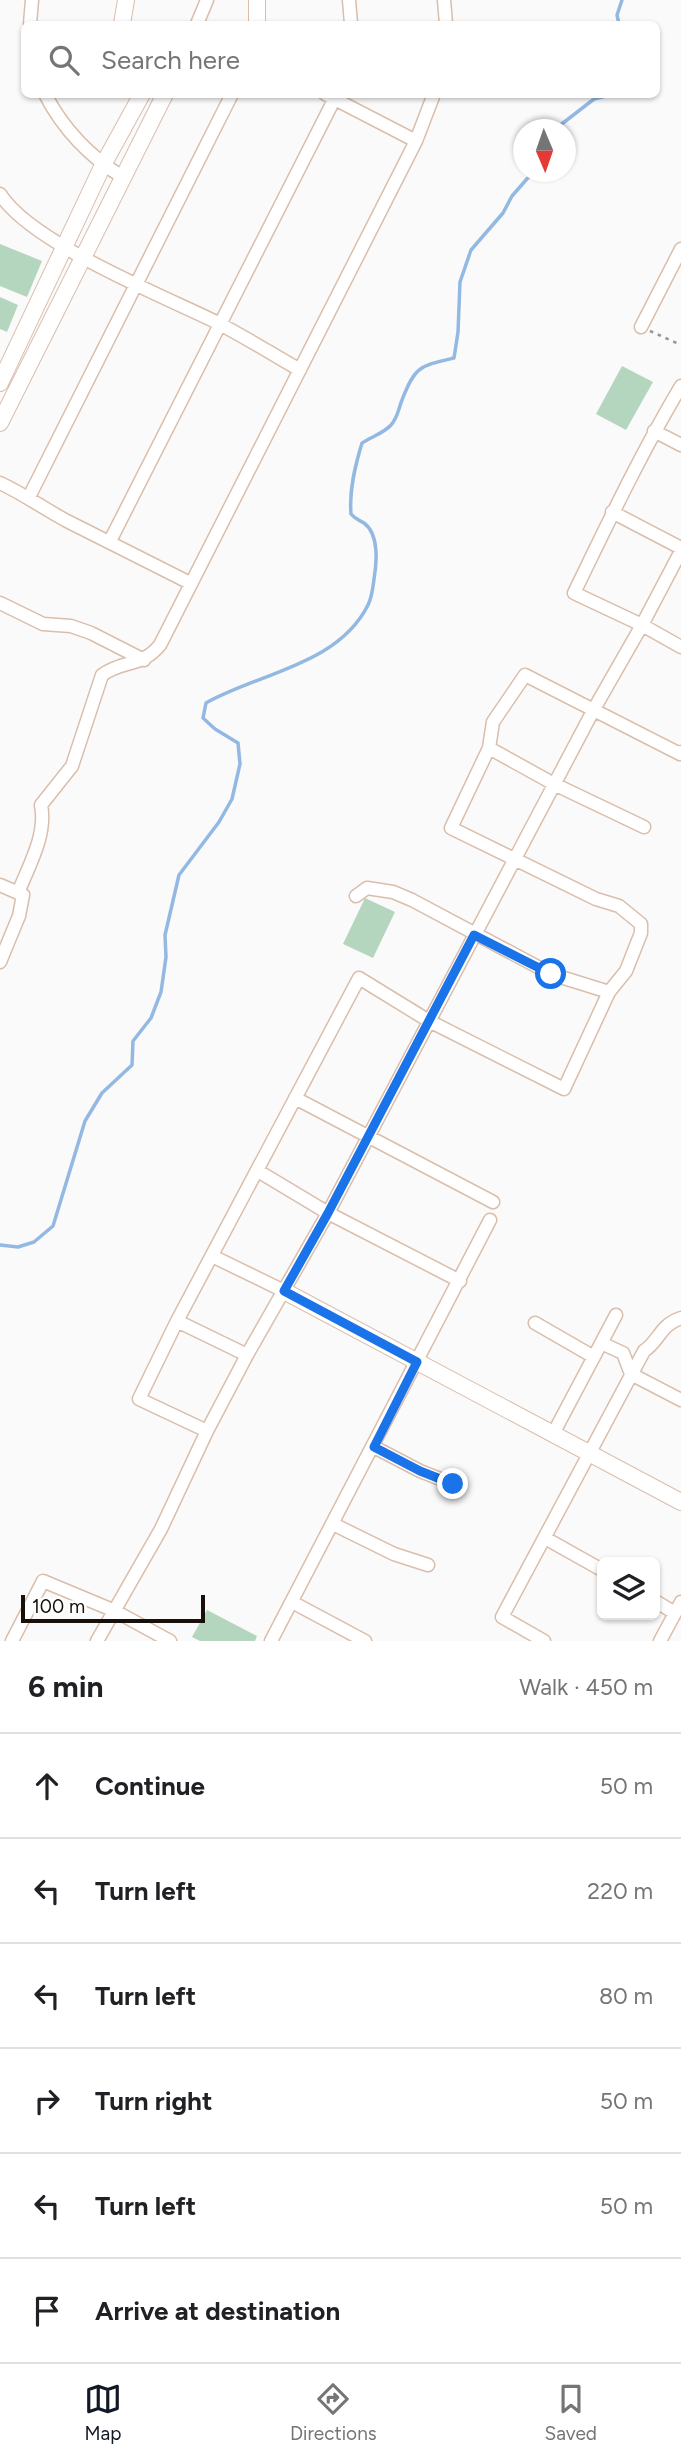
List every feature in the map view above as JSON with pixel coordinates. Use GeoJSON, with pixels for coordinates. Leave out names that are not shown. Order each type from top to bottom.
{"type":"FeatureCollection","features":[{"type":"Feature","properties":{"kind":"street"},"geometry":{"type":"LineString","coordinates":[[30,21],[32,0]]}},
{"type":"Feature","properties":{"kind":"street"},"geometry":{"type":"LineString","coordinates":[[122,21],[126,0]]}},
{"type":"Feature","properties":{"kind":"street"},"geometry":{"type":"LineString","coordinates":[[198,21],[207,0]]}},
{"type":"Feature","properties":{"kind":"street"},"geometry":{"type":"LineString","coordinates":[[257,0],[257,21]]}},
{"type":"Feature","properties":{"kind":"street"},"geometry":{"type":"LineString","coordinates":[[349,0],[351,21]]}},
{"type":"Feature","properties":{"kind":"street"},"geometry":{"type":"LineString","coordinates":[[444,0],[446,21]]}},
{"type":"Feature","properties":{"kind":"street"},"geometry":{"type":"LineString","coordinates":[[47,98],[72,135],[103,165],[124,177]]}},
{"type":"Feature","properties":{"kind":"street"},"geometry":{"type":"LineString","coordinates":[[0,383],[103,165],[140,98]]}},
{"type":"Feature","properties":{"kind":"street"},"geometry":{"type":"LineString","coordinates":[[0,423],[163,98]]}},
{"type":"Feature","properties":{"kind":"street"},"geometry":{"type":"LineString","coordinates":[[29,497],[230,98]]}},
{"type":"Feature","properties":{"kind":"street"},"geometry":{"type":"LineString","coordinates":[[110,541],[331,98]]}},
{"type":"Feature","properties":{"kind":"street"},"geometry":{"type":"LineString","coordinates":[[336,98],[416,141]]}},
{"type":"Feature","properties":{"kind":"street"},"geometry":{"type":"LineString","coordinates":[[18,893],[33,858],[42,826],[41,804],[72,766],[102,675],[112,668],[144,660],[160,645],[416,141],[432,98]]}},
{"type":"Feature","properties":{"kind":"street"},"geometry":{"type":"LineString","coordinates":[[0,194],[8,207],[64,246],[220,324],[300,370]]}},
{"type":"Feature","properties":{"kind":"street"},"geometry":{"type":"LineString","coordinates":[[641,327],[680,252]]}},
{"type":"Feature","properties":{"kind":"street"},"geometry":{"type":"LineString","coordinates":[[681,386],[612,512],[574,593],[681,647]]}},
{"type":"Feature","properties":{"kind":"street"},"geometry":{"type":"LineString","coordinates":[[654,431],[681,445]]}},
{"type":"Feature","properties":{"kind":"street"},"geometry":{"type":"LineString","coordinates":[[0,483],[190,583]]}},
{"type":"Feature","properties":{"kind":"street"},"geometry":{"type":"LineString","coordinates":[[97,1641],[173,1506],[207,1431],[247,1355],[328,1213],[514,859],[681,550],[612,512]]}},
{"type":"Feature","properties":{"kind":"street"},"geometry":{"type":"LineString","coordinates":[[0,603],[43,624],[71,626],[92,633],[144,660]]}},
{"type":"Feature","properties":{"kind":"street"},"geometry":{"type":"LineString","coordinates":[[207,1431],[139,1399],[177,1321],[359,978],[429,1021],[564,1089],[609,992],[626,971],[636,948],[641,924],[619,906],[596,899],[450,828],[489,748],[493,722],[525,675],[680,754],[681,752]]}},
{"type":"Feature","properties":{"kind":"street"},"geometry":{"type":"LineString","coordinates":[[489,748],[554,784],[645,827]]}},
{"type":"Feature","properties":{"kind":"street"},"geometry":{"type":"LineString","coordinates":[[0,885],[23,895],[19,916],[0,962]]}},
{"type":"Feature","properties":{"kind":"street"},"geometry":{"type":"LineString","coordinates":[[356,896],[367,888],[393,892],[551,974],[609,992]]}},
{"type":"Feature","properties":{"kind":"street"},"geometry":{"type":"LineString","coordinates":[[295,1098],[493,1202]]}},
{"type":"Feature","properties":{"kind":"street"},"geometry":{"type":"LineString","coordinates":[[258,1171],[328,1213],[460,1281]]}},
{"type":"Feature","properties":{"kind":"street"},"geometry":{"type":"LineString","coordinates":[[271,1641],[490,1220]]}},
{"type":"Feature","properties":{"kind":"street"},"geometry":{"type":"LineString","coordinates":[[212,1256],[284,1291],[681,1502]]}},
{"type":"Feature","properties":{"kind":"street"},"geometry":{"type":"LineString","coordinates":[[553,1434],[616,1315]]}},
{"type":"Feature","properties":{"kind":"street"},"geometry":{"type":"LineString","coordinates":[[544,1641],[502,1617],[644,1351],[653,1345],[665,1326],[681,1318]]}},
{"type":"Feature","properties":{"kind":"street"},"geometry":{"type":"LineString","coordinates":[[177,1321],[247,1355]]}},
{"type":"Feature","properties":{"kind":"street"},"geometry":{"type":"LineString","coordinates":[[535,1323],[594,1357]]}},
{"type":"Feature","properties":{"kind":"street"},"geometry":{"type":"LineString","coordinates":[[601,1343],[624,1353],[631,1374],[681,1400]]}},
{"type":"Feature","properties":{"kind":"street"},"geometry":{"type":"LineString","coordinates":[[374,1447],[420,1471],[453,1484]]}},
{"type":"Feature","properties":{"kind":"street"},"geometry":{"type":"LineString","coordinates":[[333,1524],[394,1554],[428,1565]]}},
{"type":"Feature","properties":{"kind":"street"},"geometry":{"type":"LineString","coordinates":[[545,1538],[597,1567]]}},
{"type":"Feature","properties":{"kind":"street"},"geometry":{"type":"LineString","coordinates":[[12,1641],[43,1580],[115,1611],[170,1641]]}},
{"type":"Feature","properties":{"kind":"street"},"geometry":{"type":"LineString","coordinates":[[292,1602],[365,1641]]}},
{"type":"Feature","properties":{"kind":"street"},"geometry":{"type":"LineString","coordinates":[[660,1602],[679,1607],[660,1641]]}},
{"type":"Feature","properties":{"kind":"path"},"geometry":{"type":"LineString","coordinates":[[641,327],[681,345]]}},
{"type":"Feature","properties":{"kind":"green space"},"geometry":{"type":"Polygon","coordinates":[[[0,244],[42,261],[27,297],[0,286],[0,244]]]}},
{"type":"Feature","properties":{"kind":"green space"},"geometry":{"type":"Polygon","coordinates":[[[0,297],[18,305],[7,332],[0,329],[0,297]]]}},
{"type":"Feature","properties":{"kind":"green space"},"geometry":{"type":"Polygon","coordinates":[[[622,366],[653,382],[626,430],[596,414],[622,366]]]}},
{"type":"Feature","properties":{"kind":"green space"},"geometry":{"type":"Polygon","coordinates":[[[365,898],[395,912],[373,958],[343,944],[365,898]]]}},
{"type":"Feature","properties":{"kind":"green space"},"geometry":{"type":"Polygon","coordinates":[[[207,1610],[257,1636],[255,1641],[200,1641],[192,1637],[207,1610]]]}},
{"type":"Feature","properties":{"kind":"waterway"},"geometry":{"type":"LineString","coordinates":[[618,21],[617,15],[622,0]]}},
{"type":"Feature","properties":{"kind":"waterway"},"geometry":{"type":"LineString","coordinates":[[568,119],[598,98]]}},
{"type":"Feature","properties":{"kind":"waterway"},"geometry":{"type":"LineString","coordinates":[[0,1245],[18,1247],[34,1242],[53,1226],[85,1121],[102,1093],[132,1065],[133,1041],[151,1018],[161,992],[166,957],[165,935],[179,875],[219,822],[232,799],[240,764],[238,743],[203,718],[206,703],[318,654],[355,625],[368,605],[375,572],[375,541],[369,528],[351,514],[353,478],[362,443],[391,425],[411,380],[420,369],[454,358],[460,282],[471,250],[503,213],[512,196],[524,182]]}},
{"type":"Feature","properties":{"kind":"route"},"geometry":{"type":"LineString","coordinates":[[453,1484],[420,1471],[374,1447],[417,1362],[284,1291],[474,935],[551,974]]}}]}
